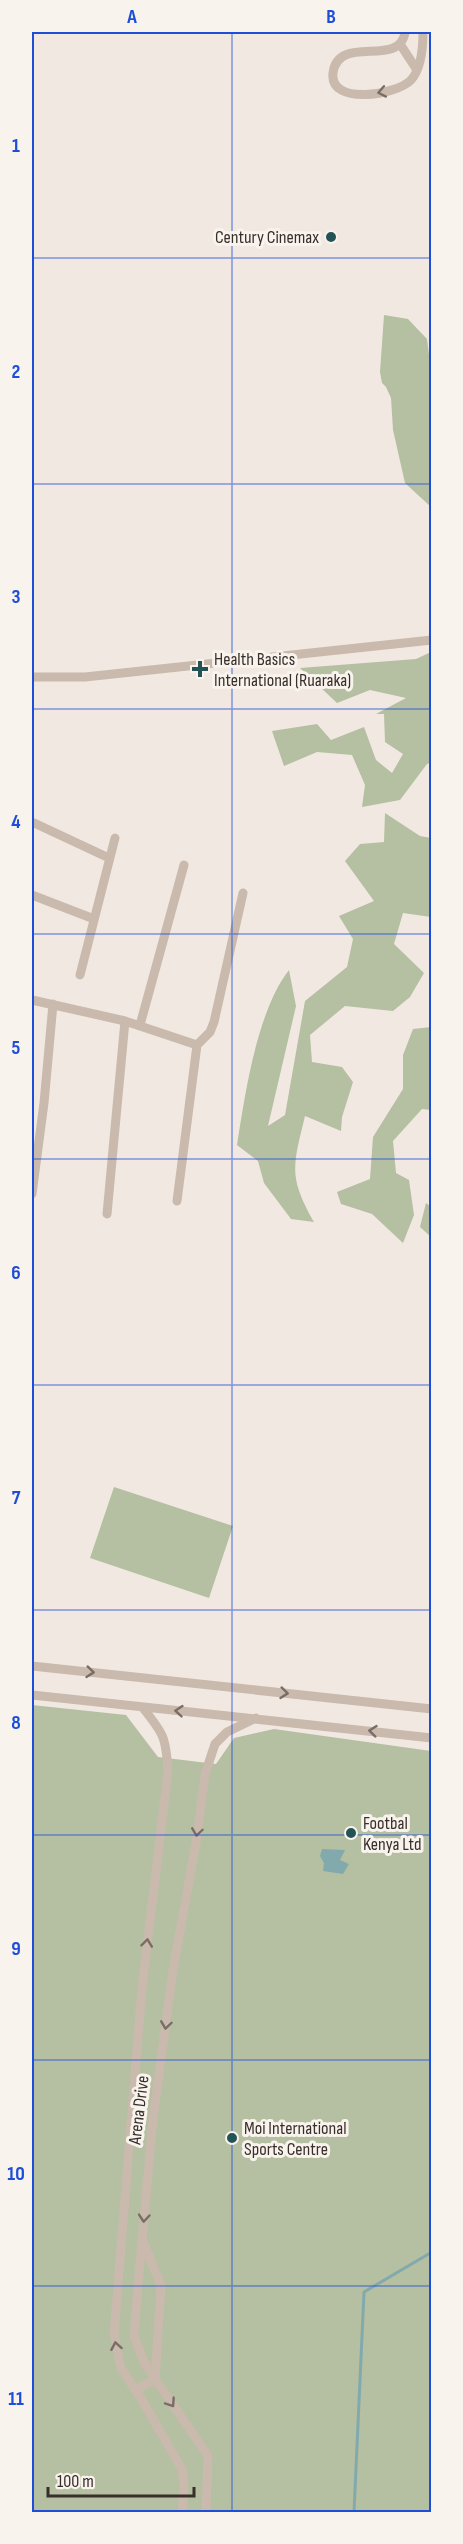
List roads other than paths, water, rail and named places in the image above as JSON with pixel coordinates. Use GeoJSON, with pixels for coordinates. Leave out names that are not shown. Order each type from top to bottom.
{"type":"FeatureCollection","features":[{"type":"Feature","properties":{"kind":"street"},"geometry":{"type":"LineString","coordinates":[[405,32],[400,44],[393,48],[375,52],[351,52],[340,58],[333,71],[336,84],[352,94],[362,96],[390,91],[406,84],[417,70],[422,56],[423,32]]}},
{"type":"Feature","properties":{"kind":"street"},"geometry":{"type":"LineString","coordinates":[[400,44],[417,70]]}},
{"type":"Feature","properties":{"kind":"street"},"geometry":{"type":"LineString","coordinates":[[32,677],[85,677],[432,640]]}},
{"type":"Feature","properties":{"kind":"street"},"geometry":{"type":"LineString","coordinates":[[32,822],[109,858]]}},
{"type":"Feature","properties":{"kind":"street"},"geometry":{"type":"LineString","coordinates":[[80,975],[115,838]]}},
{"type":"Feature","properties":{"kind":"street"},"geometry":{"type":"LineString","coordinates":[[140,1025],[184,865]]}},
{"type":"Feature","properties":{"kind":"street"},"geometry":{"type":"LineString","coordinates":[[177,1201],[197,1045],[210,1032],[214,1022],[243,893]]}},
{"type":"Feature","properties":{"kind":"street"},"geometry":{"type":"LineString","coordinates":[[32,895],[94,919]]}},
{"type":"Feature","properties":{"kind":"street"},"geometry":{"type":"LineString","coordinates":[[32,1000],[140,1025],[197,1045]]}},
{"type":"Feature","properties":{"kind":"street"},"geometry":{"type":"LineString","coordinates":[[32,1194],[44,1103],[53,1004]]}},
{"type":"Feature","properties":{"kind":"street"},"geometry":{"type":"LineString","coordinates":[[107,1214],[125,1021]]}},
{"type":"Feature","properties":{"kind":"street"},"geometry":{"type":"LineString","coordinates":[[32,1666],[432,1709]]}},
{"type":"Feature","properties":{"kind":"street"},"geometry":{"type":"LineString","coordinates":[[32,1695],[432,1738]]}},
{"type":"Feature","properties":{"kind":"street","name":"Arena Drive"},"geometry":{"type":"LineString","coordinates":[[143,1708],[160,1729],[166,1743],[168,1771],[142,1988],[116,2302],[115,2346],[120,2368],[182,2469],[184,2486],[182,2512]]}},
{"type":"Feature","properties":{"kind":"street","name":"Arena Drive"},"geometry":{"type":"LineString","coordinates":[[206,2512],[208,2456],[145,2364],[134,2336],[153,2119],[173,1970],[197,1837],[205,1774],[215,1744],[227,1732],[256,1718]]}},
{"type":"Feature","properties":{"kind":"street"},"geometry":{"type":"LineString","coordinates":[[135,2390],[155,2379],[161,2286],[142,2239]]}},
{"type":"Feature","properties":{"kind":"water"},"geometry":{"type":"Polygon","coordinates":[[[322,1849],[345,1850],[340,1860],[349,1864],[343,1874],[323,1871],[324,1863],[320,1856],[322,1849]]]}},
{"type":"Feature","properties":{"kind":"waterway"},"geometry":{"type":"LineString","coordinates":[[354,2512],[364,2292],[432,2252]]}},
{"type":"Feature","properties":{"kind":"place","name":"Century Cinemax"},"geometry":{"type":"Point","coordinates":[331,237]}},
{"type":"Feature","properties":{"kind":"place","name":"Health Basics International (Ruaraka)"},"geometry":{"type":"Point","coordinates":[200,669]}},
{"type":"Feature","properties":{"kind":"place","name":"Footbal Kenya Ltd"},"geometry":{"type":"Point","coordinates":[351,1833]}},
{"type":"Feature","properties":{"kind":"place","name":"Moi International Sports Centre"},"geometry":{"type":"Point","coordinates":[232,2138]}}]}
